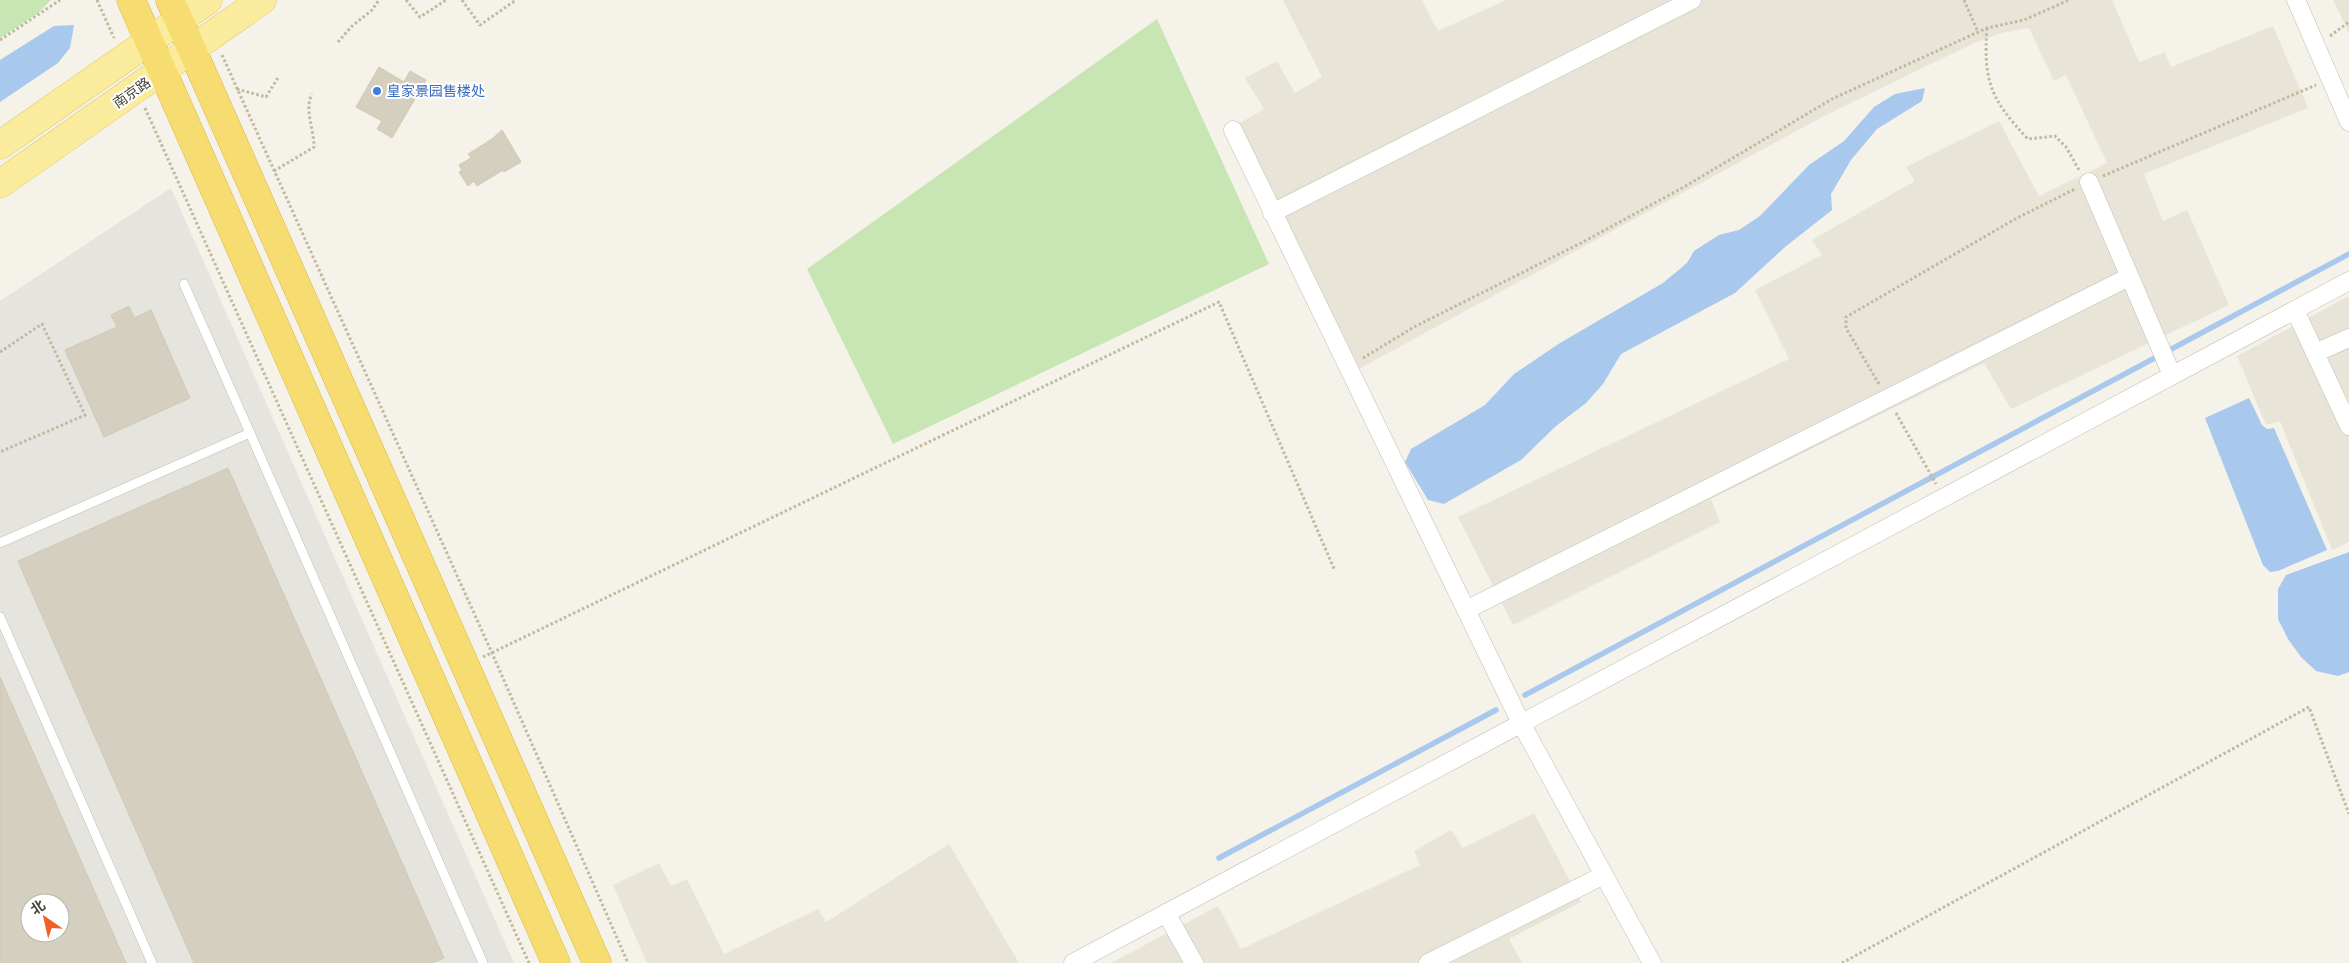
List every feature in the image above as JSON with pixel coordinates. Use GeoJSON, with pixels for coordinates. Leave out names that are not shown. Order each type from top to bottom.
{"type":"FeatureCollection","features":[{"type":"Feature","properties":{"kind":"highway"},"geometry":{"type":"LineString","coordinates":[[131,0],[556,963]]}},
{"type":"Feature","properties":{"kind":"highway"},"geometry":{"type":"LineString","coordinates":[[174,10],[202,43],[465,666],[596,963]]}},
{"type":"Feature","properties":{"kind":"main road"},"geometry":{"type":"LineString","coordinates":[[0,145],[149,41],[174,10],[208,0]]}},
{"type":"Feature","properties":{"kind":"main road","name":"南京路"},"geometry":{"type":"LineString","coordinates":[[0,184],[262,0]]}},
{"type":"Feature","properties":{"kind":"street"},"geometry":{"type":"LineString","coordinates":[[1272,212],[1692,0]]}},
{"type":"Feature","properties":{"kind":"street"},"geometry":{"type":"LineString","coordinates":[[2296,0],[2349,122]]}},
{"type":"Feature","properties":{"kind":"street"},"geometry":{"type":"LineString","coordinates":[[1233,130],[1521,723],[1652,963]]}},
{"type":"Feature","properties":{"kind":"street"},"geometry":{"type":"LineString","coordinates":[[2089,182],[2166,361]]}},
{"type":"Feature","properties":{"kind":"street"},"geometry":{"type":"LineString","coordinates":[[1466,610],[2129,277]]}},
{"type":"Feature","properties":{"kind":"street"},"geometry":{"type":"LineString","coordinates":[[1073,963],[1521,723],[2166,361],[2295,310],[2349,281]]}},
{"type":"Feature","properties":{"kind":"street"},"geometry":{"type":"LineString","coordinates":[[2295,310],[2349,426]]}},
{"type":"Feature","properties":{"kind":"street"},"geometry":{"type":"LineString","coordinates":[[2315,353],[2349,338]]}},
{"type":"Feature","properties":{"kind":"street"},"geometry":{"type":"LineString","coordinates":[[1428,963],[1604,875]]}},
{"type":"Feature","properties":{"kind":"street"},"geometry":{"type":"LineString","coordinates":[[1166,913],[1194,963]]}},
{"type":"Feature","properties":{"kind":"lane"},"geometry":{"type":"LineString","coordinates":[[184,284],[482,963]]}},
{"type":"Feature","properties":{"kind":"lane"},"geometry":{"type":"LineString","coordinates":[[0,543],[250,433]]}},
{"type":"Feature","properties":{"kind":"lane"},"geometry":{"type":"LineString","coordinates":[[0,617],[152,963]]}},
{"type":"Feature","properties":{"kind":"path"},"geometry":{"type":"LineString","coordinates":[[0,40],[60,0]]}},
{"type":"Feature","properties":{"kind":"path"},"geometry":{"type":"LineString","coordinates":[[97,0],[124,59]]}},
{"type":"Feature","properties":{"kind":"path"},"geometry":{"type":"LineString","coordinates":[[338,42],[350,27],[372,10],[379,0]]}},
{"type":"Feature","properties":{"kind":"path"},"geometry":{"type":"LineString","coordinates":[[406,0],[420,17],[446,0]]}},
{"type":"Feature","properties":{"kind":"path"},"geometry":{"type":"LineString","coordinates":[[462,0],[480,26],[516,0]]}},
{"type":"Feature","properties":{"kind":"path"},"geometry":{"type":"LineString","coordinates":[[1964,0],[1978,32]]}},
{"type":"Feature","properties":{"kind":"path"},"geometry":{"type":"LineString","coordinates":[[1347,367],[1414,327],[1583,242],[1650,205],[1832,99],[1987,28],[2024,20],[2069,0]]}},
{"type":"Feature","properties":{"kind":"path"},"geometry":{"type":"LineString","coordinates":[[2317,48],[2338,28],[2349,22]]}},
{"type":"Feature","properties":{"kind":"path"},"geometry":{"type":"LineString","coordinates":[[1987,28],[1986,68],[1990,86],[1999,105],[2028,139],[2055,136],[2066,147],[2089,182]]}},
{"type":"Feature","properties":{"kind":"path"},"geometry":{"type":"LineString","coordinates":[[202,43],[237,89],[492,653],[628,963]]}},
{"type":"Feature","properties":{"kind":"path"},"geometry":{"type":"LineString","coordinates":[[237,89],[266,97],[279,76]]}},
{"type":"Feature","properties":{"kind":"path"},"geometry":{"type":"LineString","coordinates":[[1936,483],[1846,328],[1846,317],[2016,218],[2089,182],[2330,79]]}},
{"type":"Feature","properties":{"kind":"path"},"geometry":{"type":"LineString","coordinates":[[137,89],[528,963]]}},
{"type":"Feature","properties":{"kind":"path"},"geometry":{"type":"LineString","coordinates":[[274,171],[314,147],[314,131],[308,107],[312,94]]}},
{"type":"Feature","properties":{"kind":"path"},"geometry":{"type":"LineString","coordinates":[[465,666],[1219,302],[1335,570]]}},
{"type":"Feature","properties":{"kind":"path"},"geometry":{"type":"LineString","coordinates":[[0,352],[42,324],[85,414],[0,452]]}},
{"type":"Feature","properties":{"kind":"path"},"geometry":{"type":"LineString","coordinates":[[1842,963],[2310,707],[2349,814]]}},
{"type":"Feature","properties":{"kind":"shaded area"},"geometry":{"type":"Polygon","coordinates":[[[1283,0],[1422,0],[1438,31],[1506,0],[2112,0],[2139,62],[2165,52],[2171,67],[2273,26],[2308,108],[2144,174],[2163,221],[2187,210],[2229,305],[2011,409],[1984,363],[1711,499],[1720,522],[1513,625],[1458,517],[1789,359],[1755,290],[1822,255],[1812,240],[1915,181],[1906,167],[1999,121],[2039,196],[2107,163],[2066,75],[2054,81],[2029,28],[2002,33],[1974,43],[1824,116],[1357,370],[1238,124],[1264,109],[1245,78],[1277,61],[1295,93],[1322,77],[1283,0]]]}},
{"type":"Feature","properties":{"kind":"shaded area"},"geometry":{"type":"Polygon","coordinates":[[[2333,0],[2349,0],[2349,33],[2333,0]]]}},
{"type":"Feature","properties":{"kind":"shaded area"},"geometry":{"type":"Polygon","coordinates":[[[171,188],[514,963],[0,963],[0,301],[171,188]]]}},
{"type":"Feature","properties":{"kind":"shaded area"},"geometry":{"type":"Polygon","coordinates":[[[2349,296],[2349,542],[2332,550],[2280,421],[2266,425],[2237,356],[2349,296]]]}},
{"type":"Feature","properties":{"kind":"shaded area"},"geometry":{"type":"Polygon","coordinates":[[[1534,813],[1581,902],[1509,939],[1522,963],[1111,963],[1218,906],[1241,949],[1420,865],[1414,851],[1451,830],[1463,848],[1534,813]]]}},
{"type":"Feature","properties":{"kind":"shaded area"},"geometry":{"type":"Polygon","coordinates":[[[949,844],[1019,963],[647,963],[613,885],[659,863],[671,886],[687,879],[724,954],[818,909],[826,922],[949,844]]]}},
{"type":"Feature","properties":{"kind":"green space"},"geometry":{"type":"Polygon","coordinates":[[[0,0],[51,0],[38,13],[0,38],[0,0]]]}},
{"type":"Feature","properties":{"kind":"green space"},"geometry":{"type":"Polygon","coordinates":[[[1157,19],[1269,264],[893,444],[807,269],[1157,19]]]}},
{"type":"Feature","properties":{"kind":"water"},"geometry":{"type":"Polygon","coordinates":[[[74,25],[70,48],[58,63],[0,102],[0,60],[54,26],[74,25]]]}},
{"type":"Feature","properties":{"kind":"water"},"geometry":{"type":"Polygon","coordinates":[[[1925,88],[1922,101],[1877,129],[1851,160],[1831,194],[1832,210],[1785,247],[1735,293],[1621,354],[1603,384],[1586,403],[1556,426],[1521,460],[1444,504],[1428,500],[1405,462],[1411,449],[1485,405],[1514,374],[1560,343],[1663,283],[1687,263],[1694,251],[1719,235],[1739,230],[1760,216],[1809,165],[1844,141],[1874,107],[1895,94],[1925,88]]]}},
{"type":"Feature","properties":{"kind":"water"},"geometry":{"type":"Polygon","coordinates":[[[2249,398],[2262,425],[2267,429],[2274,428],[2327,550],[2278,571],[2270,572],[2263,565],[2205,418],[2249,398]]]}},
{"type":"Feature","properties":{"kind":"water"},"geometry":{"type":"Polygon","coordinates":[[[2349,552],[2349,672],[2338,676],[2316,671],[2301,657],[2288,639],[2278,619],[2278,589],[2286,575],[2349,552]]]}},
{"type":"Feature","properties":{"kind":"building"},"geometry":{"type":"Polygon","coordinates":[[[379,67],[404,82],[410,71],[426,80],[392,138],[377,129],[382,121],[356,107],[379,67]]]}},
{"type":"Feature","properties":{"kind":"building"},"geometry":{"type":"Polygon","coordinates":[[[502,130],[521,162],[504,172],[503,170],[477,186],[474,181],[468,186],[459,172],[462,171],[459,165],[471,158],[468,154],[492,139],[502,130]]]}},
{"type":"Feature","properties":{"kind":"building"},"geometry":{"type":"Polygon","coordinates":[[[129,306],[134,318],[151,310],[190,398],[104,437],[65,350],[117,327],[111,315],[129,306]]]}},
{"type":"Feature","properties":{"kind":"building"},"geometry":{"type":"Polygon","coordinates":[[[228,468],[444,958],[432,963],[194,963],[18,561],[228,468]]]}},
{"type":"Feature","properties":{"kind":"building"},"geometry":{"type":"Polygon","coordinates":[[[0,677],[126,963],[0,963],[0,677]]]}},
{"type":"Feature","properties":{"kind":"waterway"},"geometry":{"type":"LineString","coordinates":[[1525,695],[2349,254]]}},
{"type":"Feature","properties":{"kind":"waterway"},"geometry":{"type":"LineString","coordinates":[[1219,858],[1496,710]]}},
{"type":"Feature","properties":{"kind":"place","name":"皇家景园售楼处"},"geometry":{"type":"Point","coordinates":[377,91]}}]}
